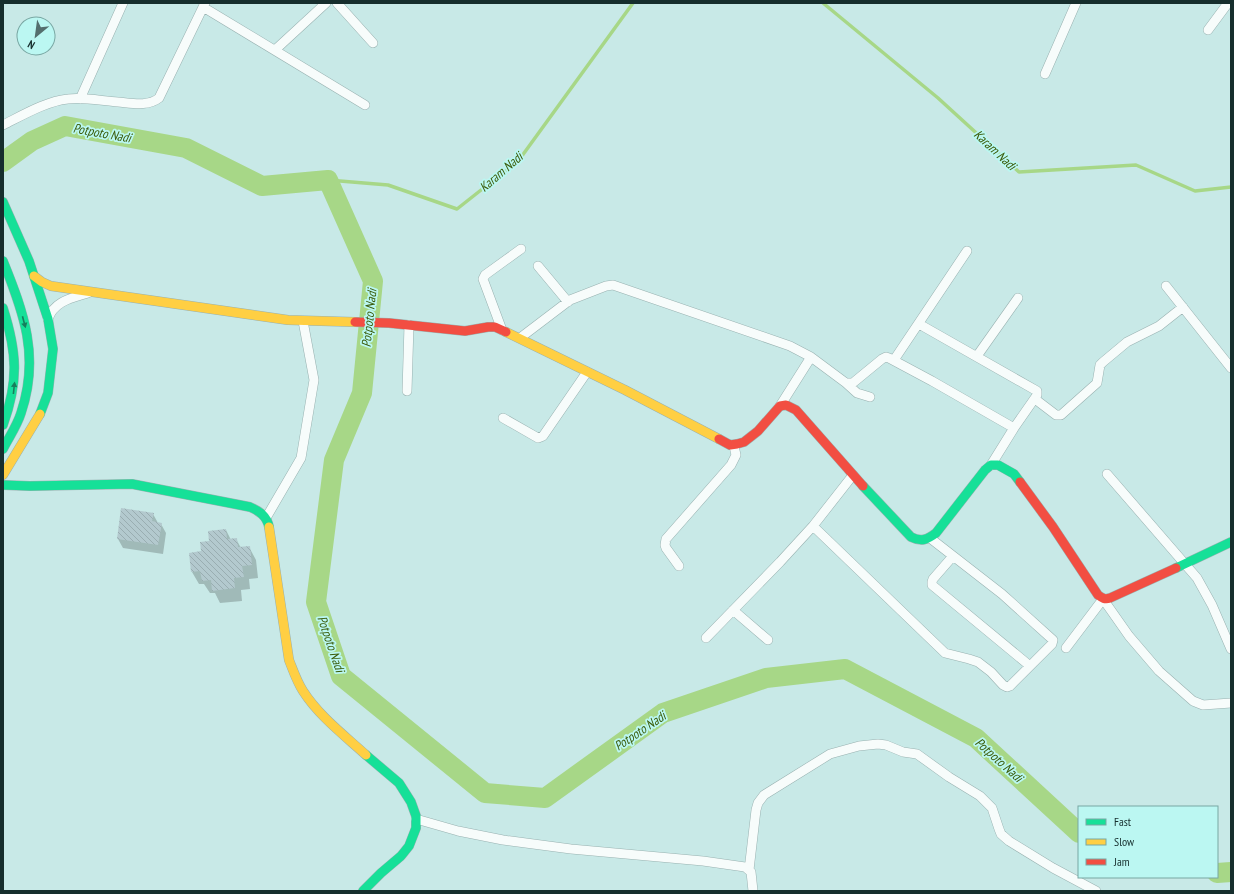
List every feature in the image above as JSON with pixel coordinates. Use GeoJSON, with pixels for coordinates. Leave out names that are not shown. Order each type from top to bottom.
{"type":"FeatureCollection","features":[{"type":"Feature","properties":{"kind":"street"},"geometry":{"type":"LineString","coordinates":[[80,99],[123,3]]}},
{"type":"Feature","properties":{"kind":"street"},"geometry":{"type":"LineString","coordinates":[[275,50],[326,3]]}},
{"type":"Feature","properties":{"kind":"street"},"geometry":{"type":"LineString","coordinates":[[336,3],[374,43]]}},
{"type":"Feature","properties":{"kind":"street"},"geometry":{"type":"LineString","coordinates":[[1045,74],[1076,3]]}},
{"type":"Feature","properties":{"kind":"street"},"geometry":{"type":"LineString","coordinates":[[1208,30],[1228,3]]}},
{"type":"Feature","properties":{"kind":"street"},"geometry":{"type":"LineString","coordinates":[[3,125],[58,100],[80,99],[142,104],[156,101],[159,98],[204,5],[365,105]]}},
{"type":"Feature","properties":{"kind":"street"},"geometry":{"type":"LineString","coordinates":[[3,202],[29,261],[48,319],[53,349],[48,393],[39,417],[3,475]]}},
{"type":"Feature","properties":{"kind":"street"},"geometry":{"type":"LineString","coordinates":[[502,330],[484,279],[485,275],[521,250]]}},
{"type":"Feature","properties":{"kind":"street"},"geometry":{"type":"LineString","coordinates":[[894,360],[967,251]]}},
{"type":"Feature","properties":{"kind":"street"},"geometry":{"type":"LineString","coordinates":[[3,261],[13,285],[27,335],[30,358],[29,381],[21,414],[3,449]]}},
{"type":"Feature","properties":{"kind":"street"},"geometry":{"type":"LineString","coordinates":[[538,266],[568,302]]}},
{"type":"Feature","properties":{"kind":"street"},"geometry":{"type":"LineString","coordinates":[[34,276],[51,286],[288,320],[389,323],[465,331],[492,327],[520,338],[625,390],[727,445],[734,446],[748,440],[780,406],[811,357]]}},
{"type":"Feature","properties":{"kind":"street"},"geometry":{"type":"LineString","coordinates":[[520,338],[568,302],[606,286],[614,285],[783,344],[811,357],[846,383],[857,394],[870,397]]}},
{"type":"Feature","properties":{"kind":"street"},"geometry":{"type":"LineString","coordinates":[[1166,286],[1231,368]]}},
{"type":"Feature","properties":{"kind":"street"},"geometry":{"type":"LineString","coordinates":[[48,319],[52,310],[58,304],[65,300],[89,292]]}},
{"type":"Feature","properties":{"kind":"street"},"geometry":{"type":"LineString","coordinates":[[977,356],[1018,298]]}},
{"type":"Feature","properties":{"kind":"street"},"geometry":{"type":"LineString","coordinates":[[1035,399],[1056,415],[1061,416],[1097,383],[1101,364],[1127,342],[1159,326],[1182,307]]}},
{"type":"Feature","properties":{"kind":"street"},"geometry":{"type":"LineString","coordinates":[[3,308],[13,339],[15,362],[13,396],[3,425]]}},
{"type":"Feature","properties":{"kind":"street"},"geometry":{"type":"LineString","coordinates":[[266,518],[301,458],[314,380],[303,321]]}},
{"type":"Feature","properties":{"kind":"street"},"geometry":{"type":"LineString","coordinates":[[780,406],[786,405],[796,410],[853,475],[911,537],[924,541],[930,538],[936,533],[985,470],[991,465],[1038,393],[1035,389],[919,324]]}},
{"type":"Feature","properties":{"kind":"street"},"geometry":{"type":"LineString","coordinates":[[407,390],[409,325]]}},
{"type":"Feature","properties":{"kind":"street"},"geometry":{"type":"LineString","coordinates":[[846,383],[854,382],[884,358],[889,358],[1014,428]]}},
{"type":"Feature","properties":{"kind":"street"},"geometry":{"type":"LineString","coordinates":[[503,418],[538,438],[542,437],[587,372]]}},
{"type":"Feature","properties":{"kind":"street"},"geometry":{"type":"LineString","coordinates":[[679,566],[666,548],[666,540],[731,465],[736,455],[734,446]]}},
{"type":"Feature","properties":{"kind":"street"},"geometry":{"type":"LineString","coordinates":[[991,465],[998,465],[1014,474],[1053,527],[1098,595],[1103,599],[1127,633],[1159,671],[1196,703],[1203,705],[1231,703]]}},
{"type":"Feature","properties":{"kind":"street"},"geometry":{"type":"LineString","coordinates":[[1107,474],[1197,578],[1212,605],[1231,650]]}},
{"type":"Feature","properties":{"kind":"street"},"geometry":{"type":"LineString","coordinates":[[706,638],[813,526],[853,475]]}},
{"type":"Feature","properties":{"kind":"street"},"geometry":{"type":"LineString","coordinates":[[3,485],[30,486],[132,484],[250,507],[262,513],[268,523],[289,660],[303,691],[321,714],[399,783],[411,802],[416,816],[416,828],[410,846],[363,891]]}},
{"type":"Feature","properties":{"kind":"street"},"geometry":{"type":"LineString","coordinates":[[813,526],[945,653],[978,662],[1007,687],[1012,684],[1054,641],[1002,594],[930,538]]}},
{"type":"Feature","properties":{"kind":"street"},"geometry":{"type":"LineString","coordinates":[[1066,648],[1103,599],[1110,598],[1231,542]]}},
{"type":"Feature","properties":{"kind":"street"},"geometry":{"type":"LineString","coordinates":[[953,556],[933,579],[932,585],[1031,664],[1041,668]]}},
{"type":"Feature","properties":{"kind":"street"},"geometry":{"type":"LineString","coordinates":[[733,610],[768,640]]}},
{"type":"Feature","properties":{"kind":"street"},"geometry":{"type":"LineString","coordinates":[[747,869],[756,810],[758,803],[764,795],[833,753],[858,746],[882,744],[903,752],[917,754],[949,777],[980,796],[992,808],[999,829],[1008,841],[1053,868],[1096,891]]}},
{"type":"Feature","properties":{"kind":"street"},"geometry":{"type":"LineString","coordinates":[[416,819],[458,831],[503,840],[571,849],[703,860],[730,864],[747,869],[751,872],[753,891]]}},
{"type":"Feature","properties":{"kind":"building"},"geometry":{"type":"Polygon","coordinates":[[[121,508],[154,513],[152,521],[162,523],[158,545],[117,539],[121,508]]]}},
{"type":"Feature","properties":{"kind":"building"},"geometry":{"type":"Polygon","coordinates":[[[226,529],[227,539],[237,538],[238,547],[250,546],[252,565],[242,566],[244,577],[234,578],[235,588],[212,591],[211,580],[202,581],[200,571],[191,572],[189,553],[201,551],[200,542],[209,541],[208,531],[226,529]]]}},
{"type":"Feature","properties":{"kind":"waterway","name":"Karam Nadi"},"geometry":{"type":"LineString","coordinates":[[328,180],[388,185],[457,209],[519,160],[633,3]]}},
{"type":"Feature","properties":{"kind":"waterway","name":"Karam Nadi"},"geometry":{"type":"LineString","coordinates":[[823,3],[938,98],[1019,172],[1136,165],[1195,191],[1231,187]]}},
{"type":"Feature","properties":{"kind":"waterway","name":"Potpoto Nadi"},"geometry":{"type":"LineString","coordinates":[[3,162],[32,141],[65,126],[186,148],[262,186],[328,180],[373,281],[362,393],[334,460],[316,602],[341,676],[485,793],[545,798],[663,713],[766,678],[845,669],[976,738],[1078,832]]}},
{"type":"Feature","properties":{"kind":"waterway","name":"Potpoto Nadi"},"geometry":{"type":"LineString","coordinates":[[1218,873],[1231,872]]}},
{"type":"Feature","properties":{"kind":"traffic: fast"},"geometry":{"type":"LineString","coordinates":[[3,202],[29,261],[48,319],[53,349],[48,393],[40,414]]}},
{"type":"Feature","properties":{"kind":"traffic: fast"},"geometry":{"type":"LineString","coordinates":[[3,261],[23,317],[29,354],[27,393],[19,418],[3,449]]}},
{"type":"Feature","properties":{"kind":"traffic: fast"},"geometry":{"type":"LineString","coordinates":[[3,308],[11,339],[14,366],[12,394],[3,425]]}},
{"type":"Feature","properties":{"kind":"traffic: fast"},"geometry":{"type":"LineString","coordinates":[[863,486],[911,537],[921,540],[927,539],[936,533],[985,470],[991,465],[998,465],[1014,474],[1020,482]]}},
{"type":"Feature","properties":{"kind":"traffic: fast"},"geometry":{"type":"LineString","coordinates":[[3,485],[30,486],[132,484],[250,507],[262,514],[269,527]]}},
{"type":"Feature","properties":{"kind":"traffic: fast"},"geometry":{"type":"LineString","coordinates":[[1176,568],[1231,542]]}},
{"type":"Feature","properties":{"kind":"traffic: fast"},"geometry":{"type":"LineString","coordinates":[[363,891],[401,856],[409,846],[416,828],[416,816],[411,802],[399,783],[366,755]]}},
{"type":"Feature","properties":{"kind":"traffic: slow"},"geometry":{"type":"LineString","coordinates":[[34,276],[51,286],[288,320],[355,322]]}},
{"type":"Feature","properties":{"kind":"traffic: slow"},"geometry":{"type":"LineString","coordinates":[[506,332],[625,390],[719,439]]}},
{"type":"Feature","properties":{"kind":"traffic: slow"},"geometry":{"type":"LineString","coordinates":[[3,475],[40,414]]}},
{"type":"Feature","properties":{"kind":"traffic: slow"},"geometry":{"type":"LineString","coordinates":[[269,527],[289,660],[295,676],[303,691],[316,709],[366,755]]}},
{"type":"Feature","properties":{"kind":"traffic: jam"},"geometry":{"type":"LineString","coordinates":[[355,322],[389,323],[465,331],[495,327],[506,332]]}},
{"type":"Feature","properties":{"kind":"traffic: jam"},"geometry":{"type":"LineString","coordinates":[[719,439],[730,445],[744,442],[758,431],[780,406],[786,405],[796,410],[863,486]]}},
{"type":"Feature","properties":{"kind":"traffic: jam"},"geometry":{"type":"LineString","coordinates":[[1020,482],[1053,527],[1098,595],[1102,598],[1110,598],[1176,568]]}}]}
